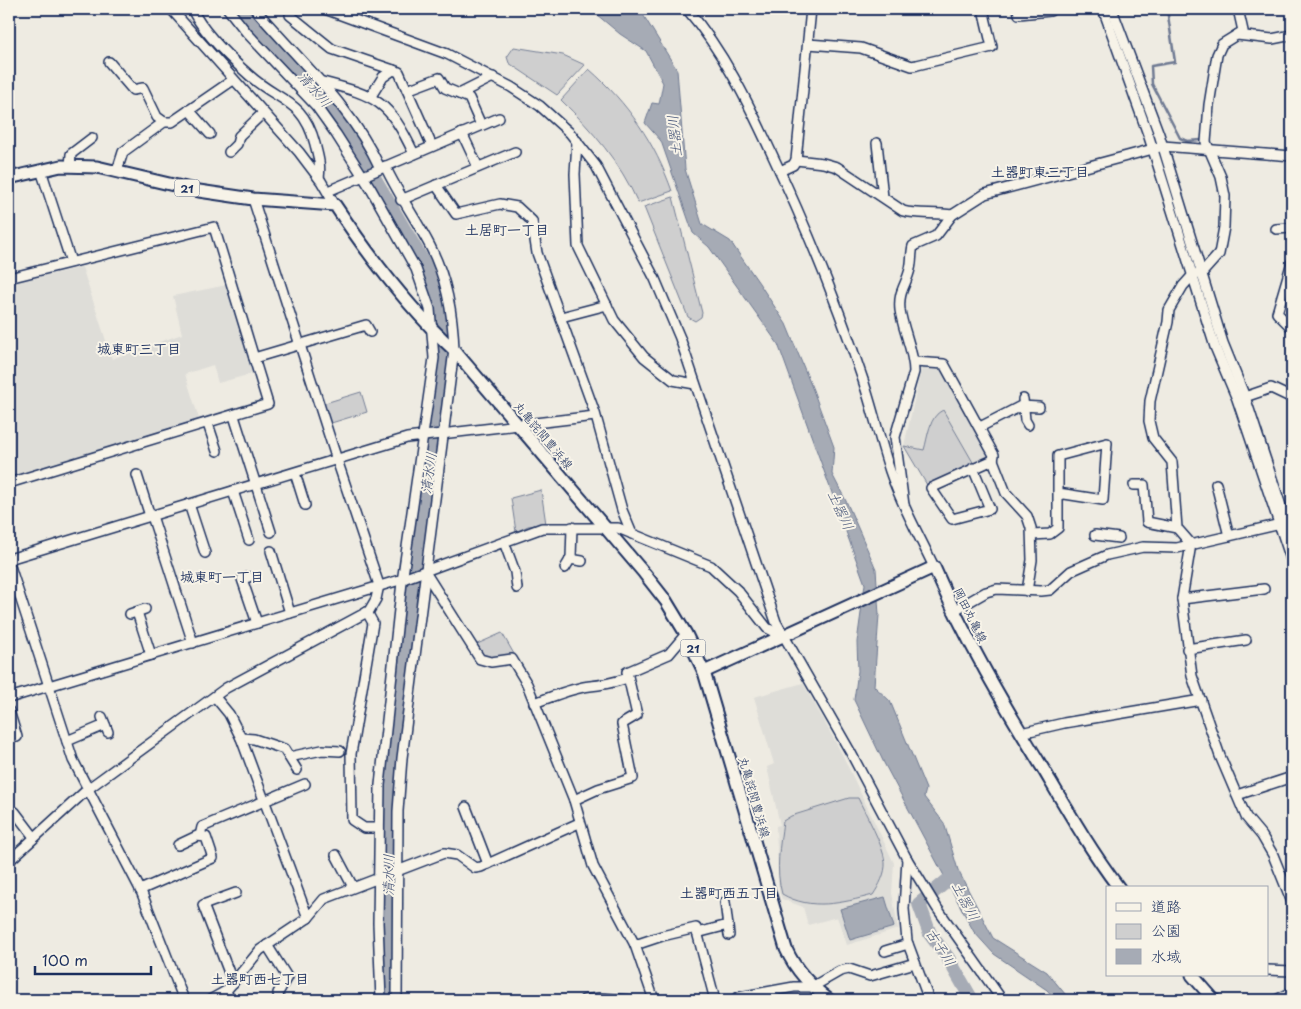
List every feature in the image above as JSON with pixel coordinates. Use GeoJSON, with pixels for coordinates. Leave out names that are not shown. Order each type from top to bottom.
{"type":"FeatureCollection","features":[{"type":"Feature","properties":{"kind":"main road","name":"21"},"geometry":{"type":"LineString","coordinates":[[9,178],[41,170],[70,166],[97,166],[199,191],[253,199],[335,205]]}},
{"type":"Feature","properties":{"kind":"main road","name":"丸亀詫間豊浜線"},"geometry":{"type":"LineString","coordinates":[[335,205],[351,231],[432,331],[453,349],[666,601],[686,634],[704,672],[786,949],[793,967],[818,993],[829,1000]]}},
{"type":"Feature","properties":{"kind":"main road"},"geometry":{"type":"LineString","coordinates":[[704,672],[931,568]]}},
{"type":"Feature","properties":{"kind":"main road","name":"岡田丸亀線"},"geometry":{"type":"LineString","coordinates":[[931,568],[967,640],[1021,733],[1079,829],[1118,886]]}},
{"type":"Feature","properties":{"kind":"main road"},"geometry":{"type":"LineString","coordinates":[[1193,976],[1214,1000]]}},
{"type":"Feature","properties":{"kind":"street"},"geometry":{"type":"LineString","coordinates":[[170,9],[318,178],[328,191],[335,205]]}},
{"type":"Feature","properties":{"kind":"street"},"geometry":{"type":"LineString","coordinates":[[192,9],[222,48],[250,76],[285,98],[307,120],[321,166],[318,178]]}},
{"type":"Feature","properties":{"kind":"street"},"geometry":{"type":"LineString","coordinates":[[228,9],[247,33],[316,106],[363,175],[416,269],[425,292],[432,331],[434,358],[403,579],[382,753],[378,877],[381,1000]]}},
{"type":"Feature","properties":{"kind":"street"},"geometry":{"type":"LineString","coordinates":[[255,9],[323,82],[357,126],[430,247],[451,305],[453,349],[402,758],[398,811],[397,1000]]}},
{"type":"Feature","properties":{"kind":"street"},"geometry":{"type":"LineString","coordinates":[[325,9],[447,54],[493,77],[540,106],[577,141],[596,166],[655,279],[680,338],[776,622],[788,634],[907,859],[936,908],[1002,1000]]}},
{"type":"Feature","properties":{"kind":"street"},"geometry":{"type":"LineString","coordinates":[[780,171],[793,165],[796,160],[812,9]]}},
{"type":"Feature","properties":{"kind":"street"},"geometry":{"type":"LineString","coordinates":[[808,44],[861,48],[912,66],[992,47],[983,9]]}},
{"type":"Feature","properties":{"kind":"street"},"geometry":{"type":"LineString","coordinates":[[1018,9],[1019,14],[1050,12],[1051,9]]}},
{"type":"Feature","properties":{"kind":"street"},"geometry":{"type":"LineString","coordinates":[[1102,9],[1153,149],[1215,347],[1241,398]]}},
{"type":"Feature","properties":{"kind":"street"},"geometry":{"type":"LineString","coordinates":[[1112,9],[1163,146],[1241,398],[1292,539]]}},
{"type":"Feature","properties":{"kind":"street"},"geometry":{"type":"LineString","coordinates":[[1176,528],[1172,462],[1154,438],[1149,421],[1150,402],[1169,310],[1177,295],[1192,276],[1202,274],[1220,254],[1224,227],[1225,196],[1212,151],[1206,142],[1208,105],[1217,55],[1222,44],[1243,31],[1238,9]]}},
{"type":"Feature","properties":{"kind":"street"},"geometry":{"type":"LineString","coordinates":[[693,11],[746,100],[780,171],[833,295],[863,380],[890,470],[931,568]]}},
{"type":"Feature","properties":{"kind":"street"},"geometry":{"type":"LineString","coordinates":[[290,15],[332,49],[399,72],[432,146]]}},
{"type":"Feature","properties":{"kind":"street"},"geometry":{"type":"LineString","coordinates":[[1237,35],[1272,38],[1292,35]]}},
{"type":"Feature","properties":{"kind":"street"},"geometry":{"type":"LineString","coordinates":[[220,66],[222,48]]}},
{"type":"Feature","properties":{"kind":"street"},"geometry":{"type":"LineString","coordinates":[[109,62],[133,90],[143,88],[158,117],[164,122]]}},
{"type":"Feature","properties":{"kind":"street"},"geometry":{"type":"LineString","coordinates":[[371,96],[383,77],[393,70]]}},
{"type":"Feature","properties":{"kind":"street"},"geometry":{"type":"LineString","coordinates":[[459,94],[493,77]]}},
{"type":"Feature","properties":{"kind":"street"},"geometry":{"type":"LineString","coordinates":[[407,90],[439,78],[445,88],[469,98],[481,125]]}},
{"type":"Feature","properties":{"kind":"street"},"geometry":{"type":"LineString","coordinates":[[117,171],[123,152],[164,122],[172,122],[233,80]]}},
{"type":"Feature","properties":{"kind":"street"},"geometry":{"type":"LineString","coordinates":[[323,82],[371,96],[378,100],[392,116],[406,137],[414,154]]}},
{"type":"Feature","properties":{"kind":"street"},"geometry":{"type":"LineString","coordinates":[[190,110],[210,134]]}},
{"type":"Feature","properties":{"kind":"street"},"geometry":{"type":"LineString","coordinates":[[229,152],[237,144],[236,132],[263,113]]}},
{"type":"Feature","properties":{"kind":"street"},"geometry":{"type":"LineString","coordinates":[[328,191],[499,118]]}},
{"type":"Feature","properties":{"kind":"street"},"geometry":{"type":"LineString","coordinates":[[462,133],[478,167]]}},
{"type":"Feature","properties":{"kind":"street"},"geometry":{"type":"LineString","coordinates":[[70,166],[70,154],[92,138]]}},
{"type":"Feature","properties":{"kind":"street"},"geometry":{"type":"LineString","coordinates":[[577,141],[574,174],[578,246],[614,320],[644,358],[673,380],[695,384]]}},
{"type":"Feature","properties":{"kind":"street"},"geometry":{"type":"LineString","coordinates":[[877,143],[883,197]]}},
{"type":"Feature","properties":{"kind":"street"},"geometry":{"type":"LineString","coordinates":[[904,505],[895,437],[914,372],[914,362],[900,312],[902,288],[911,267],[913,246],[936,236],[952,215],[985,194],[1163,146],[1292,156]]}},
{"type":"Feature","properties":{"kind":"street"},"geometry":{"type":"LineString","coordinates":[[402,200],[515,152]]}},
{"type":"Feature","properties":{"kind":"street"},"geometry":{"type":"LineString","coordinates":[[796,160],[823,163],[837,167],[902,211],[915,214],[928,212],[952,215]]}},
{"type":"Feature","properties":{"kind":"street"},"geometry":{"type":"LineString","coordinates":[[41,170],[71,262]]}},
{"type":"Feature","properties":{"kind":"street"},"geometry":{"type":"LineString","coordinates":[[436,185],[456,214],[500,204],[517,208],[532,220],[537,253],[595,416],[622,510],[632,534]]}},
{"type":"Feature","properties":{"kind":"street"},"geometry":{"type":"LineString","coordinates":[[9,861],[89,788],[226,688],[367,612],[376,599],[380,585],[336,460],[253,199]]}},
{"type":"Feature","properties":{"kind":"street"},"geometry":{"type":"LineString","coordinates":[[9,278],[214,227],[268,404],[208,424],[9,483]]}},
{"type":"Feature","properties":{"kind":"street"},"geometry":{"type":"LineString","coordinates":[[1276,229],[1292,228]]}},
{"type":"Feature","properties":{"kind":"street"},"geometry":{"type":"LineString","coordinates":[[1292,262],[1277,313],[1292,328]]}},
{"type":"Feature","properties":{"kind":"street"},"geometry":{"type":"LineString","coordinates":[[561,318],[607,305]]}},
{"type":"Feature","properties":{"kind":"street"},"geometry":{"type":"LineString","coordinates":[[254,358],[366,325],[370,332]]}},
{"type":"Feature","properties":{"kind":"street"},"geometry":{"type":"LineString","coordinates":[[914,362],[944,364],[991,445],[994,455],[993,460],[1006,493],[1027,516],[1032,535],[1032,560],[1027,590]]}},
{"type":"Feature","properties":{"kind":"street"},"geometry":{"type":"LineString","coordinates":[[1241,398],[1271,388],[1292,398]]}},
{"type":"Feature","properties":{"kind":"street"},"geometry":{"type":"LineString","coordinates":[[980,427],[1023,403],[1039,407]]}},
{"type":"Feature","properties":{"kind":"street"},"geometry":{"type":"LineString","coordinates":[[1023,403],[1025,420],[1028,426]]}},
{"type":"Feature","properties":{"kind":"street"},"geometry":{"type":"LineString","coordinates":[[234,416],[270,516],[271,532]]}},
{"type":"Feature","properties":{"kind":"street"},"geometry":{"type":"LineString","coordinates":[[9,558],[407,438],[595,416]]}},
{"type":"Feature","properties":{"kind":"street"},"geometry":{"type":"LineString","coordinates":[[208,424],[217,451]]}},
{"type":"Feature","properties":{"kind":"street"},"geometry":{"type":"LineString","coordinates":[[1032,535],[1050,534],[1058,528],[1058,493],[1058,456],[1106,443],[1103,500],[1058,493]]}},
{"type":"Feature","properties":{"kind":"street"},"geometry":{"type":"LineString","coordinates":[[973,468],[990,509],[952,519],[931,488],[973,468],[993,460]]}},
{"type":"Feature","properties":{"kind":"street"},"geometry":{"type":"LineString","coordinates":[[295,473],[304,505]]}},
{"type":"Feature","properties":{"kind":"street"},"geometry":{"type":"LineString","coordinates":[[137,475],[193,642]]}},
{"type":"Feature","properties":{"kind":"street"},"geometry":{"type":"LineString","coordinates":[[1134,485],[1144,484],[1146,522],[1176,528],[1191,544]]}},
{"type":"Feature","properties":{"kind":"street"},"geometry":{"type":"LineString","coordinates":[[1216,484],[1229,536]]}},
{"type":"Feature","properties":{"kind":"street"},"geometry":{"type":"LineString","coordinates":[[233,491],[249,540]]}},
{"type":"Feature","properties":{"kind":"street"},"geometry":{"type":"LineString","coordinates":[[189,504],[205,553]]}},
{"type":"Feature","properties":{"kind":"street"},"geometry":{"type":"LineString","coordinates":[[953,611],[986,592],[1009,588],[1050,590],[1071,571],[1117,553],[1143,547],[1163,549],[1191,544],[1286,522]]}},
{"type":"Feature","properties":{"kind":"street"},"geometry":{"type":"LineString","coordinates":[[1286,522],[1292,562]]}},
{"type":"Feature","properties":{"kind":"street"},"geometry":{"type":"LineString","coordinates":[[565,568],[570,559],[572,527]]}},
{"type":"Feature","properties":{"kind":"street"},"geometry":{"type":"LineString","coordinates":[[9,698],[425,572],[542,528],[618,528],[712,566],[738,591],[767,628],[788,634]]}},
{"type":"Feature","properties":{"kind":"street"},"geometry":{"type":"LineString","coordinates":[[1094,535],[1119,535],[1117,553]]}},
{"type":"Feature","properties":{"kind":"street"},"geometry":{"type":"LineString","coordinates":[[504,542],[517,588]]}},
{"type":"Feature","properties":{"kind":"street"},"geometry":{"type":"LineString","coordinates":[[1191,544],[1182,599],[1187,649],[1200,700],[1220,756],[1246,817],[1262,836],[1273,855],[1292,902]]}},
{"type":"Feature","properties":{"kind":"street"},"geometry":{"type":"LineString","coordinates":[[271,551],[290,613]]}},
{"type":"Feature","properties":{"kind":"street"},"geometry":{"type":"LineString","coordinates":[[570,559],[582,561]]}},
{"type":"Feature","properties":{"kind":"street"},"geometry":{"type":"LineString","coordinates":[[9,563],[73,760],[140,890],[184,1000]]}},
{"type":"Feature","properties":{"kind":"street"},"geometry":{"type":"LineString","coordinates":[[425,572],[480,659],[490,662],[512,659],[528,684],[574,800],[579,823],[593,866],[635,944],[654,1000]]}},
{"type":"Feature","properties":{"kind":"street"},"geometry":{"type":"LineString","coordinates":[[249,577],[242,579],[257,623]]}},
{"type":"Feature","properties":{"kind":"street"},"geometry":{"type":"LineString","coordinates":[[1182,599],[1264,589]]}},
{"type":"Feature","properties":{"kind":"street"},"geometry":{"type":"LineString","coordinates":[[137,612],[151,655]]}},
{"type":"Feature","properties":{"kind":"street"},"geometry":{"type":"LineString","coordinates":[[367,612],[373,623],[351,754],[352,820],[364,828],[379,828]]}},
{"type":"Feature","properties":{"kind":"street"},"geometry":{"type":"LineString","coordinates":[[574,800],[598,789],[633,778],[622,724],[637,715],[627,672],[669,654],[686,634]]}},
{"type":"Feature","properties":{"kind":"street"},"geometry":{"type":"LineString","coordinates":[[1187,649],[1246,640]]}},
{"type":"Feature","properties":{"kind":"street"},"geometry":{"type":"LineString","coordinates":[[534,702],[591,686],[600,687],[628,678]]}},
{"type":"Feature","properties":{"kind":"street"},"geometry":{"type":"LineString","coordinates":[[215,697],[229,714],[240,738],[308,918]]}},
{"type":"Feature","properties":{"kind":"street"},"geometry":{"type":"LineString","coordinates":[[1021,733],[1064,722],[1200,700]]}},
{"type":"Feature","properties":{"kind":"street"},"geometry":{"type":"LineString","coordinates":[[9,711],[17,737]]}},
{"type":"Feature","properties":{"kind":"street"},"geometry":{"type":"LineString","coordinates":[[66,741],[105,724]]}},
{"type":"Feature","properties":{"kind":"street"},"geometry":{"type":"LineString","coordinates":[[240,738],[284,745],[297,770]]}},
{"type":"Feature","properties":{"kind":"street"},"geometry":{"type":"LineString","coordinates":[[289,757],[340,751]]}},
{"type":"Feature","properties":{"kind":"street"},"geometry":{"type":"LineString","coordinates":[[1236,795],[1292,777]]}},
{"type":"Feature","properties":{"kind":"street"},"geometry":{"type":"LineString","coordinates":[[200,836],[202,827],[305,784]]}},
{"type":"Feature","properties":{"kind":"street"},"geometry":{"type":"LineString","coordinates":[[466,807],[469,826],[488,864]]}},
{"type":"Feature","properties":{"kind":"street"},"geometry":{"type":"LineString","coordinates":[[9,816],[15,812],[34,837]]}},
{"type":"Feature","properties":{"kind":"street"},"geometry":{"type":"LineString","coordinates":[[210,1000],[230,987],[260,950],[308,918],[324,899],[444,852],[457,855],[475,868],[579,823]]}},
{"type":"Feature","properties":{"kind":"street"},"geometry":{"type":"LineString","coordinates":[[140,890],[213,858],[206,837],[200,836],[178,845]]}},
{"type":"Feature","properties":{"kind":"street"},"geometry":{"type":"LineString","coordinates":[[336,855],[353,887]]}},
{"type":"Feature","properties":{"kind":"street"},"geometry":{"type":"LineString","coordinates":[[907,859],[904,909],[908,944],[929,1000]]}},
{"type":"Feature","properties":{"kind":"street"},"geometry":{"type":"LineString","coordinates":[[230,1000],[230,987],[203,905],[236,893]]}},
{"type":"Feature","properties":{"kind":"street"},"geometry":{"type":"LineString","coordinates":[[697,933],[729,930],[726,902]]}},
{"type":"Feature","properties":{"kind":"street"},"geometry":{"type":"LineString","coordinates":[[635,944],[696,928],[715,1000]]}},
{"type":"Feature","properties":{"kind":"street"},"geometry":{"type":"LineString","coordinates":[[885,951],[908,944]]}},
{"type":"Feature","properties":{"kind":"street"},"geometry":{"type":"LineString","coordinates":[[267,945],[287,977],[278,993],[279,1000]]}},
{"type":"Feature","properties":{"kind":"street"},"geometry":{"type":"LineString","coordinates":[[734,1000],[739,997],[776,996],[794,987],[818,993],[840,971],[849,969],[870,976],[915,963]]}},
{"type":"Feature","properties":{"kind":"street"},"geometry":{"type":"LineString","coordinates":[[1268,970],[1292,971]]}},
{"type":"Feature","properties":{"kind":"street"},"geometry":{"type":"LineString","coordinates":[[1276,1000],[1292,992]]}},
{"type":"Feature","properties":{"kind":"street"},"geometry":{"type":"LineString","coordinates":[[584,1000],[599,998],[629,1000]]}},
{"type":"Feature","properties":{"kind":"shaded area"},"geometry":{"type":"Polygon","coordinates":[[[82,267],[112,359],[182,334],[173,296],[227,285],[255,373],[218,383],[213,365],[185,374],[200,422],[9,480],[9,284],[82,267]]]}},
{"type":"Feature","properties":{"kind":"shaded area"},"geometry":{"type":"Polygon","coordinates":[[[924,367],[941,368],[945,371],[993,457],[927,485],[904,446],[921,370],[924,367]]]}},
{"type":"Feature","properties":{"kind":"shaded area"},"geometry":{"type":"Polygon","coordinates":[[[803,683],[841,752],[894,863],[892,893],[898,929],[847,945],[837,917],[808,925],[803,907],[782,899],[779,892],[776,826],[780,825],[767,767],[774,764],[754,697],[803,683]]]}},
{"type":"Feature","properties":{"kind":"green space"},"geometry":{"type":"Polygon","coordinates":[[[514,47],[563,55],[585,65],[557,95],[509,63],[507,57],[514,47]]]}},
{"type":"Feature","properties":{"kind":"green space"},"geometry":{"type":"Polygon","coordinates":[[[589,69],[616,96],[639,125],[657,156],[672,191],[638,203],[623,174],[605,148],[561,100],[589,69]]]}},
{"type":"Feature","properties":{"kind":"green space"},"geometry":{"type":"Polygon","coordinates":[[[673,197],[702,313],[701,317],[695,321],[688,317],[644,207],[673,197]]]}},
{"type":"Feature","properties":{"kind":"green space"},"geometry":{"type":"Polygon","coordinates":[[[361,392],[367,412],[328,424],[322,404],[361,392]]]}},
{"type":"Feature","properties":{"kind":"green space"},"geometry":{"type":"Polygon","coordinates":[[[943,410],[974,464],[927,485],[904,446],[924,450],[932,422],[938,413],[943,410]]]}},
{"type":"Feature","properties":{"kind":"green space"},"geometry":{"type":"Polygon","coordinates":[[[541,490],[546,524],[528,526],[516,532],[511,498],[541,490]]]}},
{"type":"Feature","properties":{"kind":"green space"},"geometry":{"type":"Polygon","coordinates":[[[502,633],[514,654],[508,657],[492,659],[483,654],[475,645],[502,633]]]}},
{"type":"Feature","properties":{"kind":"green space"},"geometry":{"type":"Polygon","coordinates":[[[849,798],[858,798],[878,838],[884,855],[883,875],[873,895],[838,903],[815,904],[793,899],[782,894],[778,867],[783,821],[791,816],[849,798]]]}},
{"type":"Feature","properties":{"kind":"water","name":"土器川"},"geometry":{"type":"Polygon","coordinates":[[[590,9],[636,9],[642,13],[677,70],[685,169],[702,224],[730,241],[786,324],[834,447],[832,474],[876,569],[879,615],[874,686],[890,701],[926,789],[924,797],[944,823],[958,870],[993,938],[1047,972],[1070,1000],[1056,1000],[1047,990],[994,954],[974,932],[884,763],[854,700],[858,671],[857,642],[865,584],[778,344],[709,247],[693,233],[661,141],[645,123],[652,103],[659,104],[663,83],[646,51],[620,34],[590,9]]]}},
{"type":"Feature","properties":{"kind":"water"},"geometry":{"type":"Polygon","coordinates":[[[885,897],[894,927],[850,940],[840,909],[885,897]]]}},
{"type":"Feature","properties":{"kind":"waterway","name":"清水川"},"geometry":{"type":"LineString","coordinates":[[240,9],[325,99],[351,138],[428,270],[444,322],[442,364],[394,724],[388,860],[387,1000]]}},
{"type":"Feature","properties":{"kind":"waterway"},"geometry":{"type":"LineString","coordinates":[[1167,9],[1175,62],[1151,66],[1152,84],[1180,138],[1187,141],[1201,140]]}},
{"type":"Feature","properties":{"kind":"waterway","name":"古子川"},"geometry":{"type":"LineString","coordinates":[[953,876],[919,904],[930,934],[948,958],[972,1000]]}},
{"type":"Feature","properties":{"kind":"district","name":"土器町東三丁目"},"geometry":{"type":"Point","coordinates":[1040,171]}},
{"type":"Feature","properties":{"kind":"district","name":"土居町一丁目"},"geometry":{"type":"Point","coordinates":[507,229]}},
{"type":"Feature","properties":{"kind":"district","name":"城東町三丁目"},"geometry":{"type":"Point","coordinates":[139,348]}},
{"type":"Feature","properties":{"kind":"district","name":"城東町一丁目"},"geometry":{"type":"Point","coordinates":[222,576]}},
{"type":"Feature","properties":{"kind":"district","name":"土器町西五丁目"},"geometry":{"type":"Point","coordinates":[729,892]}},
{"type":"Feature","properties":{"kind":"district","name":"土器町西七丁目"},"geometry":{"type":"Point","coordinates":[260,978]}}]}
